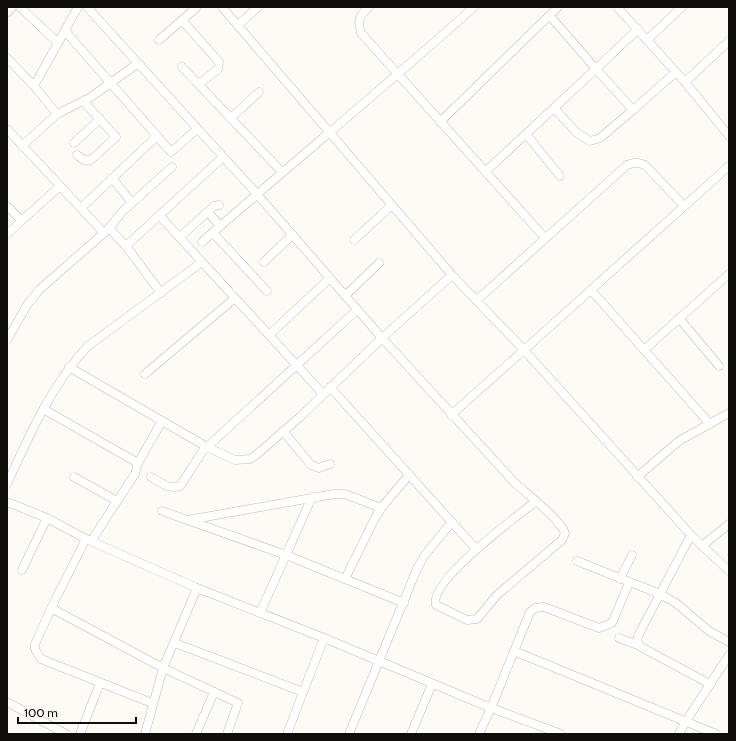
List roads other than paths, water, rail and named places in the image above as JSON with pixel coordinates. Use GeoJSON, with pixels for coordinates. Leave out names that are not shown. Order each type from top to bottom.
{"type":"FeatureCollection","features":[{"type":"Feature","properties":{"kind":"street"},"geometry":{"type":"LineString","coordinates":[[7,13],[12,7]]}},
{"type":"Feature","properties":{"kind":"street"},"geometry":{"type":"LineString","coordinates":[[20,7],[58,43]]}},
{"type":"Feature","properties":{"kind":"street"},"geometry":{"type":"LineString","coordinates":[[34,86],[78,7]]}},
{"type":"Feature","properties":{"kind":"street"},"geometry":{"type":"LineString","coordinates":[[87,7],[137,64],[257,194],[357,310],[451,415],[535,502],[552,516],[564,530],[564,535],[558,543],[497,596],[480,616],[473,621],[436,604],[435,599],[446,581],[476,549],[535,502]]}},
{"type":"Feature","properties":{"kind":"street"},"geometry":{"type":"LineString","coordinates":[[159,40],[196,7]]}},
{"type":"Feature","properties":{"kind":"street"},"geometry":{"type":"LineString","coordinates":[[222,7],[452,275],[524,350],[690,535],[729,571]]}},
{"type":"Feature","properties":{"kind":"street"},"geometry":{"type":"LineString","coordinates":[[238,25],[258,7]]}},
{"type":"Feature","properties":{"kind":"street"},"geometry":{"type":"LineString","coordinates":[[369,7],[359,18],[358,24],[361,32],[545,238]]}},
{"type":"Feature","properties":{"kind":"street"},"geometry":{"type":"LineString","coordinates":[[202,242],[329,131],[398,75],[474,7]]}},
{"type":"Feature","properties":{"kind":"street"},"geometry":{"type":"LineString","coordinates":[[440,122],[558,7]]}},
{"type":"Feature","properties":{"kind":"street"},"geometry":{"type":"LineString","coordinates":[[617,7],[685,82],[729,136]]}},
{"type":"Feature","properties":{"kind":"street"},"geometry":{"type":"LineString","coordinates":[[647,40],[682,7]]}},
{"type":"Feature","properties":{"kind":"street"},"geometry":{"type":"LineString","coordinates":[[550,16],[632,110]]}},
{"type":"Feature","properties":{"kind":"street"},"geometry":{"type":"LineString","coordinates":[[182,20],[219,62],[218,69],[199,84]]}},
{"type":"Feature","properties":{"kind":"street"},"geometry":{"type":"LineString","coordinates":[[486,171],[638,29]]}},
{"type":"Feature","properties":{"kind":"street"},"geometry":{"type":"LineString","coordinates":[[65,31],[171,152],[197,129]]}},
{"type":"Feature","properties":{"kind":"street"},"geometry":{"type":"LineString","coordinates":[[685,82],[729,42]]}},
{"type":"Feature","properties":{"kind":"street"},"geometry":{"type":"LineString","coordinates":[[7,58],[34,86],[57,114]]}},
{"type":"Feature","properties":{"kind":"street"},"geometry":{"type":"LineString","coordinates":[[22,146],[57,114],[84,102],[137,64]]}},
{"type":"Feature","properties":{"kind":"street"},"geometry":{"type":"LineString","coordinates":[[182,67],[282,172]]}},
{"type":"Feature","properties":{"kind":"street"},"geometry":{"type":"LineString","coordinates":[[554,108],[576,133],[590,141],[600,138],[676,72]]}},
{"type":"Feature","properties":{"kind":"street"},"geometry":{"type":"LineString","coordinates":[[230,118],[258,92]]}},
{"type":"Feature","properties":{"kind":"street"},"geometry":{"type":"LineString","coordinates":[[77,155],[84,160],[91,160],[116,137],[84,102]]}},
{"type":"Feature","properties":{"kind":"street"},"geometry":{"type":"LineString","coordinates":[[74,143],[100,119]]}},
{"type":"Feature","properties":{"kind":"street"},"geometry":{"type":"LineString","coordinates":[[7,129],[81,208],[126,246],[161,293]]}},
{"type":"Feature","properties":{"kind":"street"},"geometry":{"type":"LineString","coordinates":[[526,134],[560,176]]}},
{"type":"Feature","properties":{"kind":"street"},"geometry":{"type":"LineString","coordinates":[[81,208],[157,136]]}},
{"type":"Feature","properties":{"kind":"street"},"geometry":{"type":"LineString","coordinates":[[126,246],[223,157]]}},
{"type":"Feature","properties":{"kind":"street"},"geometry":{"type":"LineString","coordinates":[[477,300],[545,238],[627,166],[633,163],[640,162],[645,165],[684,206]]}},
{"type":"Feature","properties":{"kind":"street"},"geometry":{"type":"LineString","coordinates":[[451,415],[729,166]]}},
{"type":"Feature","properties":{"kind":"street"},"geometry":{"type":"LineString","coordinates":[[7,340],[27,306],[40,290],[107,230],[132,203],[172,167]]}},
{"type":"Feature","properties":{"kind":"street"},"geometry":{"type":"LineString","coordinates":[[112,178],[132,203]]}},
{"type":"Feature","properties":{"kind":"street"},"geometry":{"type":"LineString","coordinates":[[7,234],[60,186]]}},
{"type":"Feature","properties":{"kind":"street"},"geometry":{"type":"LineString","coordinates":[[180,237],[214,206],[219,205]]}},
{"type":"Feature","properties":{"kind":"street"},"geometry":{"type":"LineString","coordinates":[[354,240],[392,205]]}},
{"type":"Feature","properties":{"kind":"street"},"geometry":{"type":"LineString","coordinates":[[7,206],[21,220]]}},
{"type":"Feature","properties":{"kind":"street"},"geometry":{"type":"LineString","coordinates":[[208,212],[220,226]]}},
{"type":"Feature","properties":{"kind":"street"},"geometry":{"type":"LineString","coordinates":[[160,215],[323,394]]}},
{"type":"Feature","properties":{"kind":"street"},"geometry":{"type":"LineString","coordinates":[[213,233],[267,291]]}},
{"type":"Feature","properties":{"kind":"street"},"geometry":{"type":"LineString","coordinates":[[264,262],[292,235]]}},
{"type":"Feature","properties":{"kind":"street"},"geometry":{"type":"LineString","coordinates":[[7,484],[45,410],[70,367],[88,346],[202,262]]}},
{"type":"Feature","properties":{"kind":"street"},"geometry":{"type":"LineString","coordinates":[[345,296],[379,263]]}},
{"type":"Feature","properties":{"kind":"street"},"geometry":{"type":"LineString","coordinates":[[644,350],[729,274]]}},
{"type":"Feature","properties":{"kind":"street"},"geometry":{"type":"LineString","coordinates":[[70,367],[206,447],[235,460],[250,459],[283,431],[452,275]]}},
{"type":"Feature","properties":{"kind":"street"},"geometry":{"type":"LineString","coordinates":[[269,335],[330,278]]}},
{"type":"Feature","properties":{"kind":"street"},"geometry":{"type":"LineString","coordinates":[[591,290],[710,424]]}},
{"type":"Feature","properties":{"kind":"street"},"geometry":{"type":"LineString","coordinates":[[145,374],[235,298]]}},
{"type":"Feature","properties":{"kind":"street"},"geometry":{"type":"LineString","coordinates":[[151,477],[167,487],[174,488],[180,486],[206,447],[357,310]]}},
{"type":"Feature","properties":{"kind":"street"},"geometry":{"type":"LineString","coordinates":[[679,318],[719,366]]}},
{"type":"Feature","properties":{"kind":"street"},"geometry":{"type":"LineString","coordinates":[[330,387],[476,549]]}},
{"type":"Feature","properties":{"kind":"street"},"geometry":{"type":"LineString","coordinates":[[45,410],[138,464]]}},
{"type":"Feature","properties":{"kind":"street"},"geometry":{"type":"LineString","coordinates":[[637,477],[679,441],[729,413]]}},
{"type":"Feature","properties":{"kind":"street"},"geometry":{"type":"LineString","coordinates":[[152,703],[41,659],[37,656],[35,644],[51,608],[89,540],[135,474],[138,464],[162,421]]}},
{"type":"Feature","properties":{"kind":"street"},"geometry":{"type":"LineString","coordinates":[[283,431],[311,465],[319,468],[330,464]]}},
{"type":"Feature","properties":{"kind":"street"},"geometry":{"type":"LineString","coordinates":[[345,579],[381,508],[409,475]]}},
{"type":"Feature","properties":{"kind":"street"},"geometry":{"type":"LineString","coordinates":[[74,477],[117,501]]}},
{"type":"Feature","properties":{"kind":"street"},"geometry":{"type":"LineString","coordinates":[[187,520],[334,494],[345,494],[381,508]]}},
{"type":"Feature","properties":{"kind":"street"},"geometry":{"type":"LineString","coordinates":[[260,613],[312,497]]}},
{"type":"Feature","properties":{"kind":"street"},"geometry":{"type":"LineString","coordinates":[[7,502],[47,518],[89,540],[197,588],[324,638],[491,708],[561,734]]}},
{"type":"Feature","properties":{"kind":"street"},"geometry":{"type":"LineString","coordinates":[[162,511],[286,556],[404,603]]}},
{"type":"Feature","properties":{"kind":"street"},"geometry":{"type":"LineString","coordinates":[[22,570],[47,518]]}},
{"type":"Feature","properties":{"kind":"street"},"geometry":{"type":"LineString","coordinates":[[349,734],[416,571],[424,556],[451,523]]}},
{"type":"Feature","properties":{"kind":"street"},"geometry":{"type":"LineString","coordinates":[[702,546],[729,524]]}},
{"type":"Feature","properties":{"kind":"street"},"geometry":{"type":"LineString","coordinates":[[638,645],[638,636],[690,535]]}},
{"type":"Feature","properties":{"kind":"street"},"geometry":{"type":"LineString","coordinates":[[620,579],[632,555]]}},
{"type":"Feature","properties":{"kind":"street"},"geometry":{"type":"LineString","coordinates":[[577,561],[629,583],[660,594],[676,603],[709,631],[729,642]]}},
{"type":"Feature","properties":{"kind":"street"},"geometry":{"type":"LineString","coordinates":[[479,734],[530,612],[535,608],[544,606],[599,628],[606,627],[612,623],[629,583]]}},
{"type":"Feature","properties":{"kind":"street"},"geometry":{"type":"LineString","coordinates":[[145,734],[152,703],[163,668],[175,643],[197,588]]}},
{"type":"Feature","properties":{"kind":"street"},"geometry":{"type":"LineString","coordinates":[[51,608],[163,668],[238,703],[226,734]]}},
{"type":"Feature","properties":{"kind":"street"},"geometry":{"type":"LineString","coordinates":[[287,734],[324,638]]}},
{"type":"Feature","properties":{"kind":"street"},"geometry":{"type":"LineString","coordinates":[[619,638],[638,645],[710,684]]}},
{"type":"Feature","properties":{"kind":"street"},"geometry":{"type":"LineString","coordinates":[[175,643],[303,692]]}},
{"type":"Feature","properties":{"kind":"street"},"geometry":{"type":"LineString","coordinates":[[514,651],[716,734]]}},
{"type":"Feature","properties":{"kind":"street"},"geometry":{"type":"LineString","coordinates":[[680,734],[686,721],[729,655]]}},
{"type":"Feature","properties":{"kind":"street"},"geometry":{"type":"LineString","coordinates":[[80,734],[100,683]]}},
{"type":"Feature","properties":{"kind":"street"},"geometry":{"type":"LineString","coordinates":[[411,734],[432,684]]}},
{"type":"Feature","properties":{"kind":"street"},"geometry":{"type":"LineString","coordinates":[[196,734],[214,692]]}},
{"type":"Feature","properties":{"kind":"street"},"geometry":{"type":"LineString","coordinates":[[7,702],[66,734]]}}]}
